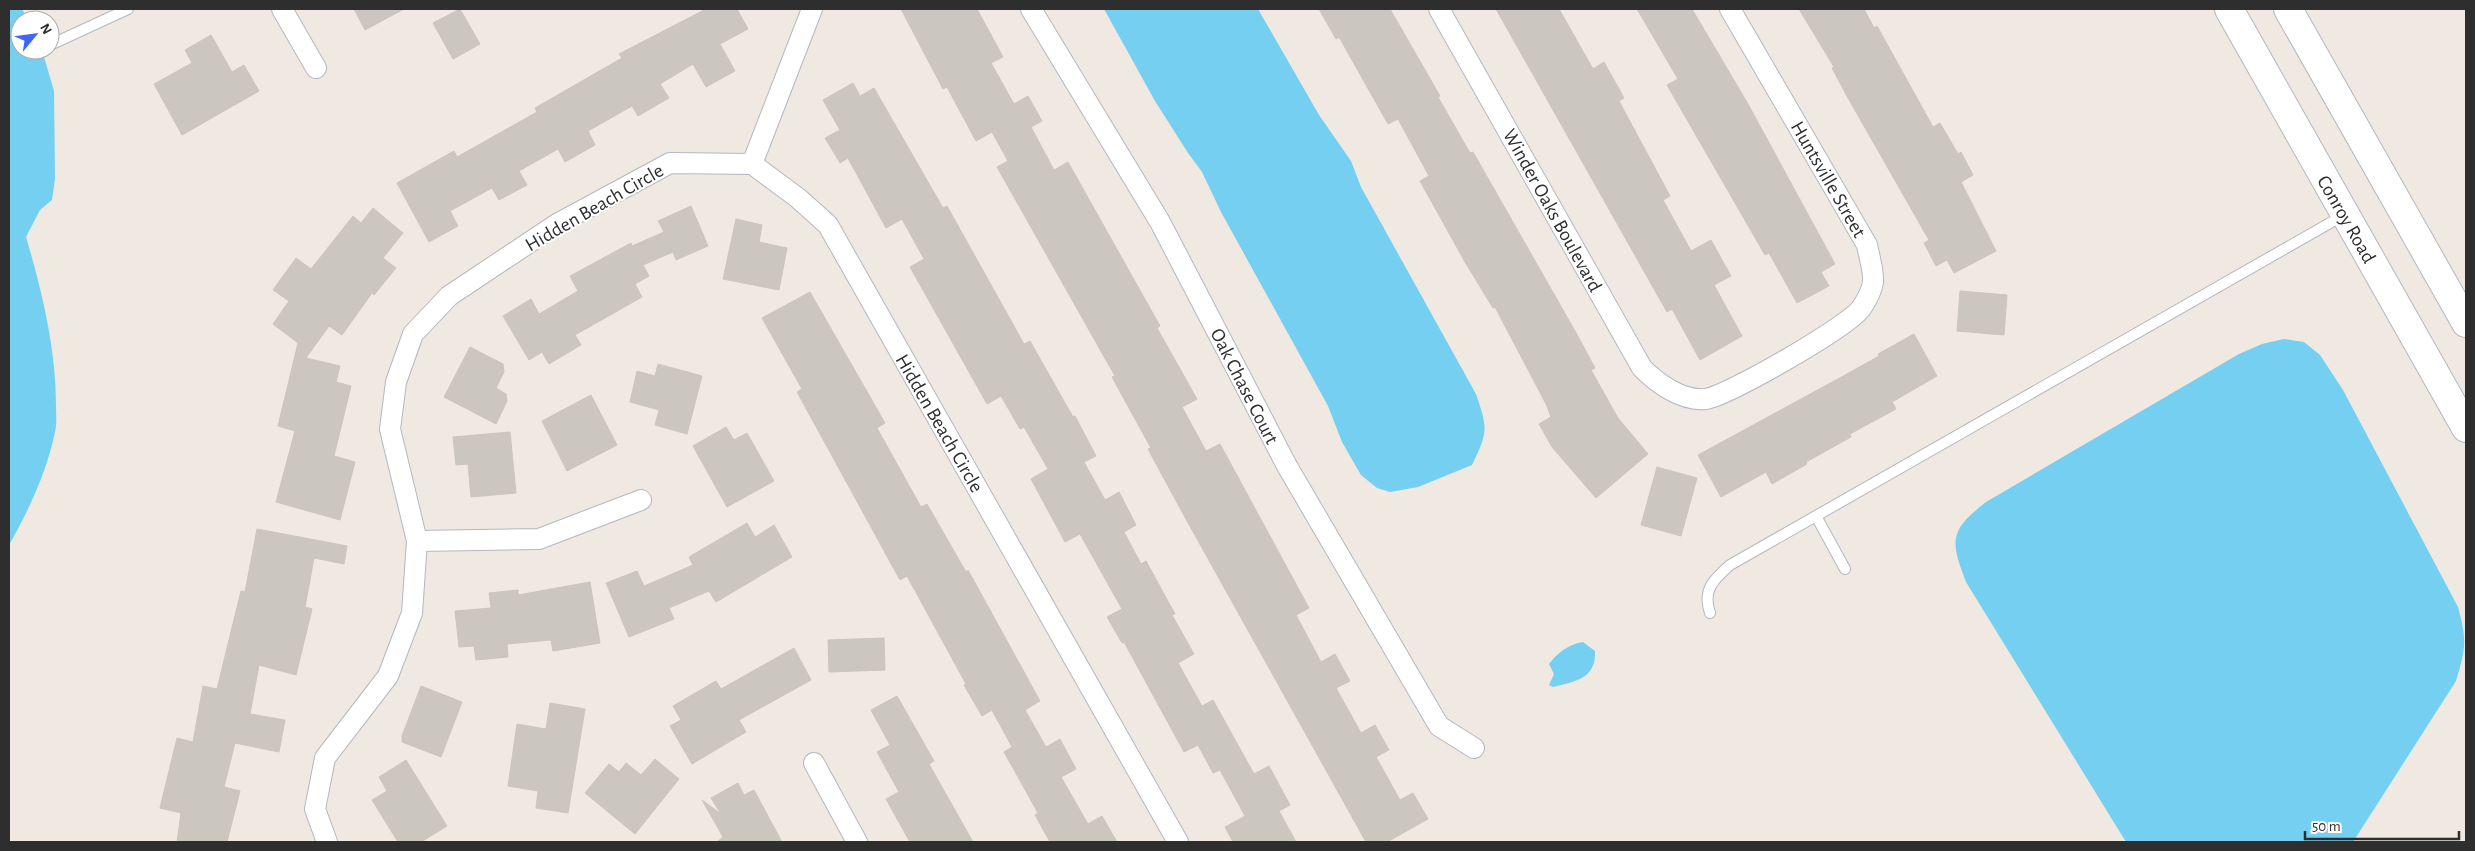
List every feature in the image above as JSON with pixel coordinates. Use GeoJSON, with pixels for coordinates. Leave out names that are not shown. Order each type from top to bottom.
{"type":"FeatureCollection","features":[{"type":"Feature","properties":{"kind":"main road","name":"Conroy Road"},"geometry":{"type":"LineString","coordinates":[[2229,9],[2466,428]]}},
{"type":"Feature","properties":{"kind":"main road"},"geometry":{"type":"LineString","coordinates":[[2288,9],[2466,323]]}},
{"type":"Feature","properties":{"kind":"street"},"geometry":{"type":"LineString","coordinates":[[282,9],[316,68]]}},
{"type":"Feature","properties":{"kind":"street"},"geometry":{"type":"LineString","coordinates":[[752,164],[812,9]]}},
{"type":"Feature","properties":{"kind":"street","name":"Oak Chase Court"},"geometry":{"type":"LineString","coordinates":[[1031,9],[1160,222],[1287,466],[1439,726],[1474,748]]}},
{"type":"Feature","properties":{"kind":"street","name":"Winder Oaks Boulevard"},"geometry":{"type":"LineString","coordinates":[[1439,9],[1642,368],[1658,384],[1683,395]]}},
{"type":"Feature","properties":{"kind":"street","name":"Huntsville Street"},"geometry":{"type":"LineString","coordinates":[[1683,395],[1704,400],[1728,393],[1832,332],[1861,310],[1873,282],[1867,244],[1730,9]]}},
{"type":"Feature","properties":{"kind":"street","name":"Hidden Beach Circle"},"geometry":{"type":"LineString","coordinates":[[327,842],[315,809],[325,758],[388,676],[412,613],[417,541],[390,429],[396,382],[413,334],[449,296],[557,224],[670,163],[752,164],[798,198],[828,225],[1178,842]]}},
{"type":"Feature","properties":{"kind":"street"},"geometry":{"type":"LineString","coordinates":[[417,541],[539,539],[641,500]]}},
{"type":"Feature","properties":{"kind":"street"},"geometry":{"type":"LineString","coordinates":[[814,763],[857,842]]}},
{"type":"Feature","properties":{"kind":"lane"},"geometry":{"type":"LineString","coordinates":[[60,40],[128,9]]}},
{"type":"Feature","properties":{"kind":"lane"},"geometry":{"type":"LineString","coordinates":[[1710,613],[1707,604],[1707,592],[1713,580],[1730,565],[2345,214]]}},
{"type":"Feature","properties":{"kind":"lane"},"geometry":{"type":"LineString","coordinates":[[1816,516],[1845,569]]}},
{"type":"Feature","properties":{"kind":"water"},"geometry":{"type":"Polygon","coordinates":[[[9,9],[22,9],[10,10],[10,60],[45,60],[54,91],[55,179],[52,200],[40,210],[26,237],[43,299],[51,341],[54,363],[56,429],[42,476],[24,518],[9,545],[9,9]]]}},
{"type":"Feature","properties":{"kind":"water"},"geometry":{"type":"Polygon","coordinates":[[[1104,9],[1258,9],[1319,115],[1351,161],[1361,187],[1476,394],[1483,415],[1485,430],[1472,465],[1418,487],[1390,492],[1377,488],[1361,475],[1342,442],[1328,406],[1221,212],[1202,172],[1155,101],[1104,9]]]}},
{"type":"Feature","properties":{"kind":"water"},"geometry":{"type":"Polygon","coordinates":[[[2284,339],[2304,342],[2320,355],[2343,390],[2458,607],[2463,628],[2464,644],[2456,681],[2353,842],[2126,842],[1966,582],[1957,556],[1956,537],[1965,521],[1986,502],[2239,354],[2262,344],[2284,339]]]}},
{"type":"Feature","properties":{"kind":"water"},"geometry":{"type":"Polygon","coordinates":[[[1583,642],[1595,651],[1592,668],[1577,680],[1553,687],[1549,685],[1554,674],[1549,664],[1564,650],[1583,642]]]}},
{"type":"Feature","properties":{"kind":"building"},"geometry":{"type":"Polygon","coordinates":[[[354,9],[404,9],[365,30],[354,9]]]}},
{"type":"Feature","properties":{"kind":"building"},"geometry":{"type":"Polygon","coordinates":[[[460,9],[480,44],[453,59],[433,23],[460,9]]]}},
{"type":"Feature","properties":{"kind":"building"},"geometry":{"type":"Polygon","coordinates":[[[706,9],[737,9],[748,29],[720,44],[735,71],[706,87],[693,64],[660,84],[669,98],[638,116],[632,106],[588,131],[595,145],[565,162],[558,149],[519,171],[527,185],[499,200],[492,188],[450,211],[458,226],[429,242],[397,183],[454,151],[457,157],[537,112],[535,108],[622,58],[619,54],[706,9]]]}},
{"type":"Feature","properties":{"kind":"building"},"geometry":{"type":"Polygon","coordinates":[[[901,9],[977,9],[1003,57],[991,63],[1014,104],[1028,96],[1042,121],[1031,127],[1054,170],[1068,162],[1160,326],[1157,328],[1197,399],[1182,407],[1206,451],[1220,444],[1309,608],[1296,615],[1321,662],[1335,654],[1350,681],[1336,688],[1361,733],[1375,725],[1389,750],[1376,757],[1400,800],[1413,793],[1428,819],[1387,842],[1366,842],[1148,449],[1151,448],[1112,377],[1115,376],[997,167],[1008,161],[992,132],[976,141],[947,87],[943,89],[901,9]]]}},
{"type":"Feature","properties":{"kind":"building"},"geometry":{"type":"Polygon","coordinates":[[[1319,9],[1390,9],[1470,153],[1473,152],[1575,331],[1595,368],[1591,370],[1618,418],[1648,454],[1596,498],[1552,447],[1539,424],[1551,417],[1546,404],[1495,307],[1493,308],[1465,262],[1420,181],[1429,176],[1398,119],[1388,124],[1339,37],[1336,39],[1319,9]]]}},
{"type":"Feature","properties":{"kind":"building"},"geometry":{"type":"Polygon","coordinates":[[[1496,9],[1559,9],[1593,69],[1604,62],[1624,98],[1619,101],[1670,196],[1663,200],[1691,251],[1711,240],[1731,276],[1714,285],[1742,336],[1700,360],[1672,309],[1667,312],[1496,9]]]}},
{"type":"Feature","properties":{"kind":"building"},"geometry":{"type":"Polygon","coordinates":[[[1637,9],[1692,9],[1748,104],[1835,264],[1821,272],[1829,286],[1797,303],[1769,253],[1765,255],[1667,85],[1678,79],[1637,9]]]}},
{"type":"Feature","properties":{"kind":"building"},"geometry":{"type":"Polygon","coordinates":[[[1799,9],[1864,9],[1874,28],[1877,26],[1933,127],[1940,123],[1958,154],[1961,152],[1973,175],[1961,182],[1996,251],[1954,273],[1947,260],[1936,266],[1924,243],[1929,240],[1848,98],[1832,68],[1834,67],[1799,9]]]}},
{"type":"Feature","properties":{"kind":"building"},"geometry":{"type":"Polygon","coordinates":[[[211,35],[232,72],[244,65],[259,91],[182,135],[154,84],[192,63],[185,50],[211,35]]]}},
{"type":"Feature","properties":{"kind":"building"},"geometry":{"type":"Polygon","coordinates":[[[853,83],[860,96],[874,88],[943,208],[947,206],[1024,344],[1030,341],[1073,417],[1075,416],[1096,456],[1084,462],[1105,500],[1119,492],[1136,525],[1124,532],[1141,564],[1146,561],[1175,614],[1172,615],[1194,654],[1178,663],[1202,706],[1213,700],[1254,774],[1269,766],[1290,805],[1279,811],[1296,842],[1233,842],[1225,827],[1245,816],[1220,770],[1213,773],[1198,745],[1184,752],[1124,642],[1122,643],[1107,617],[1122,609],[1080,534],[1065,542],[1031,479],[1048,469],[1024,427],[1020,429],[1001,396],[987,404],[910,267],[924,259],[902,219],[886,228],[848,158],[840,163],[825,138],[840,130],[823,100],[853,83]]]}},
{"type":"Feature","properties":{"kind":"building"},"geometry":{"type":"Polygon","coordinates":[[[691,206],[708,246],[676,260],[673,252],[643,265],[649,276],[635,284],[642,297],[575,335],[581,345],[549,364],[542,352],[529,360],[503,316],[531,299],[539,314],[578,291],[570,276],[631,243],[632,246],[664,232],[658,221],[691,206]]]}},
{"type":"Feature","properties":{"kind":"building"},"geometry":{"type":"Polygon","coordinates":[[[373,208],[403,233],[383,258],[396,268],[374,295],[372,293],[342,335],[329,326],[306,358],[340,366],[336,382],[351,386],[334,456],[355,462],[340,520],[276,502],[295,431],[278,426],[298,343],[273,324],[289,301],[273,290],[296,258],[311,269],[353,216],[361,223],[373,208]]]}},
{"type":"Feature","properties":{"kind":"building"},"geometry":{"type":"Polygon","coordinates":[[[736,219],[762,225],[759,242],[787,248],[779,290],[723,279],[736,219]]]}},
{"type":"Feature","properties":{"kind":"building"},"geometry":{"type":"Polygon","coordinates":[[[1960,291],[2007,295],[2004,335],[1957,331],[1960,291]]]}},
{"type":"Feature","properties":{"kind":"building"},"geometry":{"type":"Polygon","coordinates":[[[810,292],[885,423],[877,428],[921,507],[927,504],[966,572],[968,570],[1040,701],[1025,710],[1046,747],[1060,739],[1076,769],[1061,777],[1088,824],[1102,816],[1117,842],[1050,842],[1035,815],[1038,813],[1004,752],[1012,747],[992,710],[982,716],[907,576],[900,580],[797,392],[802,389],[762,318],[810,292]]]}},
{"type":"Feature","properties":{"kind":"building"},"geometry":{"type":"Polygon","coordinates":[[[1914,334],[1937,376],[1892,402],[1896,409],[1850,434],[1851,437],[1806,462],[1807,464],[1772,484],[1766,472],[1721,497],[1698,455],[1847,374],[1914,334]]]}},
{"type":"Feature","properties":{"kind":"building"},"geometry":{"type":"Polygon","coordinates":[[[470,347],[503,364],[504,372],[496,388],[506,394],[507,401],[496,424],[444,397],[470,347]]]}},
{"type":"Feature","properties":{"kind":"building"},"geometry":{"type":"Polygon","coordinates":[[[658,364],[702,376],[687,434],[655,425],[659,410],[630,402],[637,371],[655,376],[658,364]]]}},
{"type":"Feature","properties":{"kind":"building"},"geometry":{"type":"Polygon","coordinates":[[[591,395],[617,445],[567,471],[542,421],[591,395]]]}},
{"type":"Feature","properties":{"kind":"building"},"geometry":{"type":"Polygon","coordinates":[[[726,427],[734,440],[747,433],[774,481],[727,507],[693,446],[726,427]]]}},
{"type":"Feature","properties":{"kind":"building"},"geometry":{"type":"Polygon","coordinates":[[[510,432],[516,493],[471,497],[468,464],[456,465],[453,437],[510,432]]]}},
{"type":"Feature","properties":{"kind":"building"},"geometry":{"type":"Polygon","coordinates":[[[1657,467],[1697,478],[1681,536],[1641,525],[1657,467]]]}},
{"type":"Feature","properties":{"kind":"building"},"geometry":{"type":"Polygon","coordinates":[[[747,523],[755,537],[774,525],[792,557],[716,602],[709,591],[669,608],[674,619],[629,637],[606,583],[637,571],[644,586],[693,565],[689,557],[747,523]]]}},
{"type":"Feature","properties":{"kind":"building"},"geometry":{"type":"Polygon","coordinates":[[[257,529],[347,546],[344,564],[314,558],[305,607],[312,609],[296,675],[259,665],[250,714],[285,720],[279,752],[235,743],[224,787],[240,791],[227,842],[177,842],[181,813],[160,808],[177,738],[193,742],[203,686],[217,689],[241,591],[245,592],[257,529]]]}},
{"type":"Feature","properties":{"kind":"building"},"geometry":{"type":"Polygon","coordinates":[[[590,582],[600,643],[553,651],[551,640],[507,644],[508,657],[476,660],[474,646],[459,647],[455,611],[491,608],[489,593],[518,590],[518,595],[590,582]]]}},
{"type":"Feature","properties":{"kind":"building"},"geometry":{"type":"Polygon","coordinates":[[[884,638],[885,670],[829,672],[828,640],[884,638]]]}},
{"type":"Feature","properties":{"kind":"building"},"geometry":{"type":"Polygon","coordinates":[[[794,648],[811,680],[739,720],[746,732],[692,764],[670,726],[681,720],[673,706],[716,681],[721,689],[794,648]]]}},
{"type":"Feature","properties":{"kind":"building"},"geometry":{"type":"Polygon","coordinates":[[[421,686],[462,702],[441,757],[402,742],[402,736],[421,686]]]}},
{"type":"Feature","properties":{"kind":"building"},"geometry":{"type":"Polygon","coordinates":[[[897,696],[934,761],[929,764],[973,842],[910,842],[886,799],[899,792],[877,752],[890,745],[871,710],[897,696]]]}},
{"type":"Feature","properties":{"kind":"building"},"geometry":{"type":"Polygon","coordinates":[[[550,703],[585,709],[568,813],[536,808],[538,791],[508,786],[517,724],[546,729],[550,703]]]}},
{"type":"Feature","properties":{"kind":"building"},"geometry":{"type":"Polygon","coordinates":[[[655,759],[679,779],[635,834],[585,793],[609,764],[619,772],[626,763],[641,775],[655,759]]]}},
{"type":"Feature","properties":{"kind":"building"},"geometry":{"type":"Polygon","coordinates":[[[406,760],[447,826],[421,842],[398,842],[372,800],[387,791],[379,777],[406,760]]]}},
{"type":"Feature","properties":{"kind":"building"},"geometry":{"type":"Polygon","coordinates":[[[738,783],[744,795],[754,790],[782,842],[717,842],[723,837],[702,800],[721,814],[711,798],[738,783]]]}}]}
